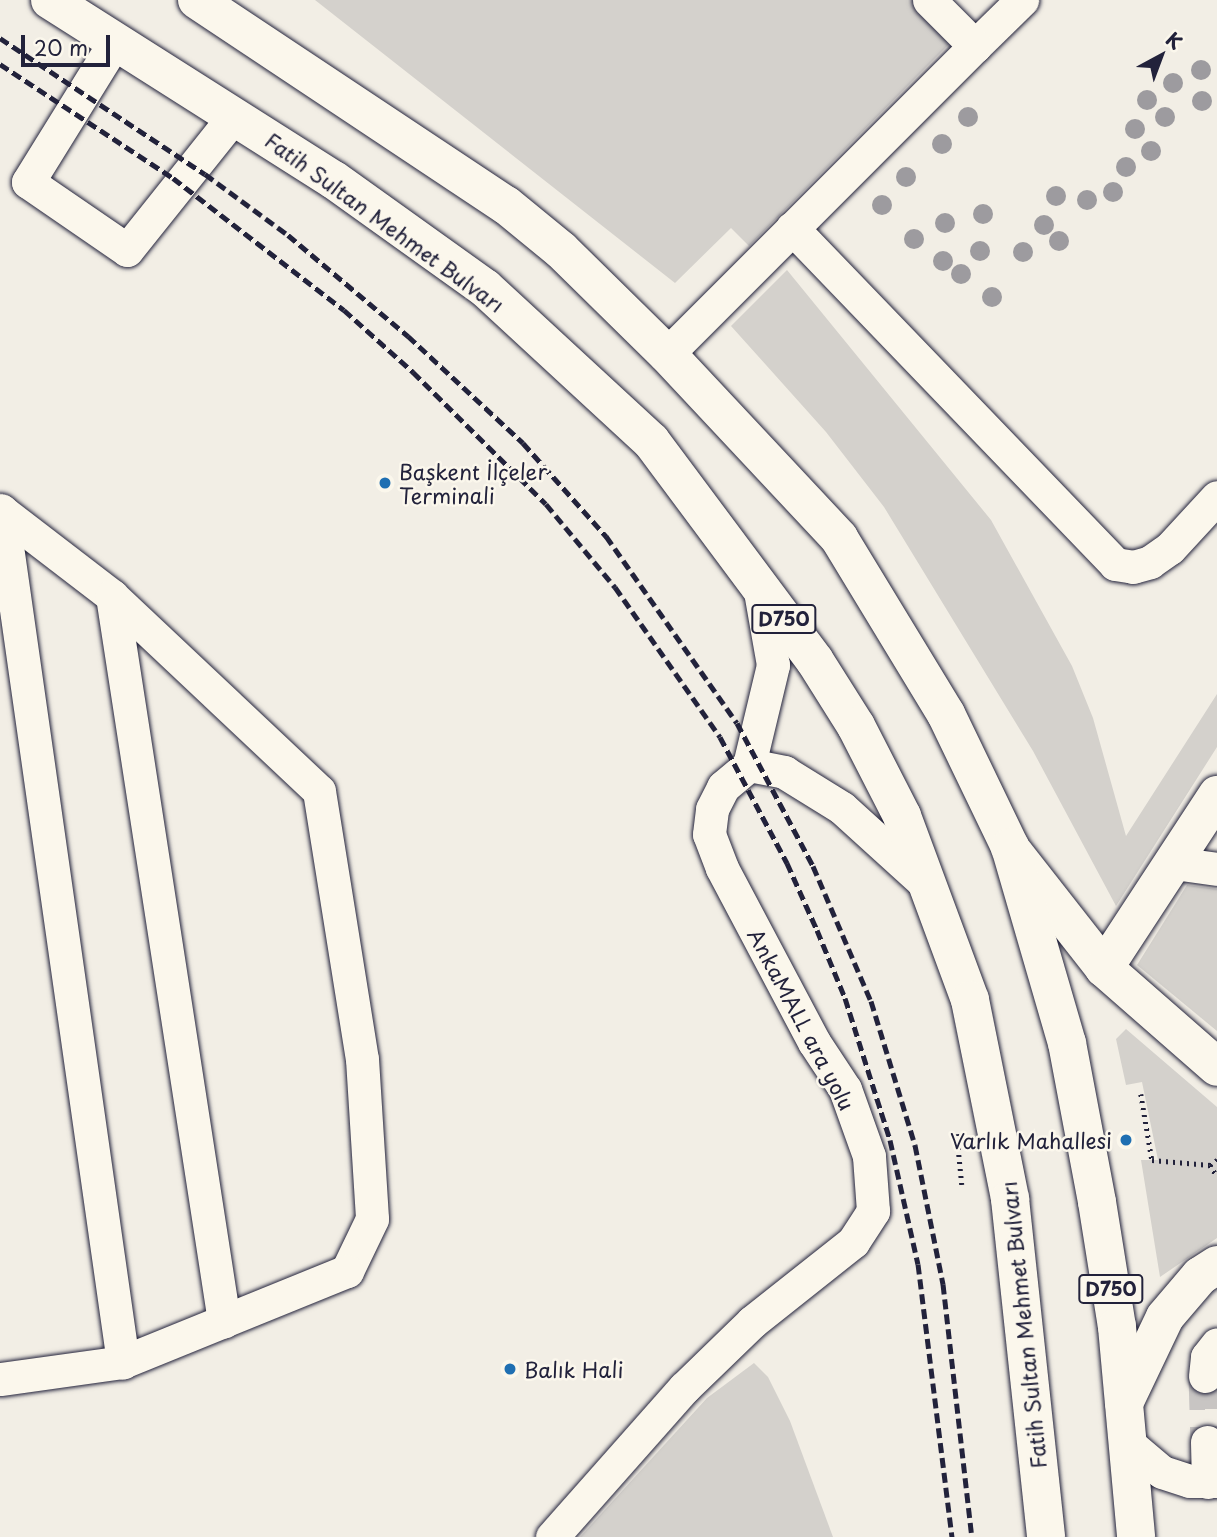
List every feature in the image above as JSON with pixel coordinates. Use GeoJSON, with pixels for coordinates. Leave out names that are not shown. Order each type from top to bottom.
{"type":"FeatureCollection","features":[{"type":"Feature","properties":{"kind":"main road","name":"Fatih Sultan Mehmet Bulvarı"},"geometry":{"type":"LineString","coordinates":[[50,0],[334,180],[485,288],[571,364],[651,441],[758,583],[856,726],[902,816],[970,1000],[993,1100],[1010,1199],[1046,1537]]}},
{"type":"Feature","properties":{"kind":"main road","name":"D750"},"geometry":{"type":"LineString","coordinates":[[197,0],[506,205],[561,250],[667,354],[839,538],[946,714],[1010,847],[1067,1043],[1117,1326],[1136,1537]]}},
{"type":"Feature","properties":{"kind":"main road"},"geometry":{"type":"LineString","coordinates":[[1104,968],[1217,794]]}},
{"type":"Feature","properties":{"kind":"main road"},"geometry":{"type":"LineString","coordinates":[[1010,847],[1104,968],[1217,1067]]}},
{"type":"Feature","properties":{"kind":"main road"},"geometry":{"type":"LineString","coordinates":[[1124,1403],[1164,1317],[1200,1276],[1217,1265]]}},
{"type":"Feature","properties":{"kind":"street"},"geometry":{"type":"LineString","coordinates":[[929,0],[975,46]]}},
{"type":"Feature","properties":{"kind":"street"},"geometry":{"type":"LineString","coordinates":[[667,354],[1022,0]]}},
{"type":"Feature","properties":{"kind":"street"},"geometry":{"type":"LineString","coordinates":[[116,40],[27,182],[127,250],[234,116]]}},
{"type":"Feature","properties":{"kind":"street"},"geometry":{"type":"LineString","coordinates":[[792,228],[1115,564],[1133,567],[1150,562],[1170,548],[1217,497]]}},
{"type":"Feature","properties":{"kind":"street"},"geometry":{"type":"LineString","coordinates":[[0,1379],[123,1362],[347,1271],[372,1219],[362,1059],[319,790],[112,596],[1,511]]}},
{"type":"Feature","properties":{"kind":"street"},"geometry":{"type":"LineString","coordinates":[[1,511],[123,1362]]}},
{"type":"Feature","properties":{"kind":"street"},"geometry":{"type":"LineString","coordinates":[[758,583],[773,665],[749,765],[784,772],[842,808],[928,886]]}},
{"type":"Feature","properties":{"kind":"street"},"geometry":{"type":"LineString","coordinates":[[112,596],[224,1321]]}},
{"type":"Feature","properties":{"kind":"street","name":"AnkaMALL ara yolu"},"geometry":{"type":"LineString","coordinates":[[552,1537],[684,1388],[752,1322],[853,1242],[873,1211],[869,1156],[845,1089],[814,1042],[709,834],[712,809],[723,787],[749,765]]}},
{"type":"Feature","properties":{"kind":"street"},"geometry":{"type":"LineString","coordinates":[[1174,863],[1217,869]]}},
{"type":"Feature","properties":{"kind":"street"},"geometry":{"type":"LineString","coordinates":[[1205,1376],[1207,1357],[1217,1344]]}},
{"type":"Feature","properties":{"kind":"street"},"geometry":{"type":"LineString","coordinates":[[1129,1444],[1162,1472],[1212,1482],[1207,1442]]}},
{"type":"Feature","properties":{"kind":"path"},"geometry":{"type":"LineString","coordinates":[[1141,1094],[1152,1160],[1210,1165],[1217,1160]]}},
{"type":"Feature","properties":{"kind":"path"},"geometry":{"type":"LineString","coordinates":[[957,1134],[962,1185]]}},
{"type":"Feature","properties":{"kind":"path"},"geometry":{"type":"LineString","coordinates":[[1210,1165],[1217,1176]]}},
{"type":"Feature","properties":{"kind":"shaded area"},"geometry":{"type":"Polygon","coordinates":[[[315,0],[912,0],[953,40],[749,246],[731,228],[675,283],[315,0]]]}},
{"type":"Feature","properties":{"kind":"shaded area"},"geometry":{"type":"Polygon","coordinates":[[[787,270],[991,520],[1072,666],[1093,718],[1126,836],[1217,694],[1217,747],[1116,906],[1033,751],[884,507],[826,432],[731,326],[787,270]]]}},
{"type":"Feature","properties":{"kind":"shaded area"},"geometry":{"type":"Polygon","coordinates":[[[1187,885],[1217,889],[1217,1031],[1137,965],[1187,885]]]}},
{"type":"Feature","properties":{"kind":"shaded area"},"geometry":{"type":"Polygon","coordinates":[[[1126,1029],[1217,1107],[1217,1238],[1160,1277],[1141,1160],[1158,1160],[1142,1082],[1126,1085],[1116,1039],[1126,1029]]]}},
{"type":"Feature","properties":{"kind":"shaded area"},"geometry":{"type":"Polygon","coordinates":[[[754,1363],[768,1377],[790,1421],[833,1537],[580,1537],[707,1398],[754,1363]]]}},
{"type":"Feature","properties":{"kind":"tunnel"},"geometry":{"type":"LineString","coordinates":[[1205,1376],[1207,1442]]}},
{"type":"Feature","properties":{"kind":"railway"},"geometry":{"type":"LineString","coordinates":[[0,38],[205,174],[288,235],[408,336],[523,443],[606,536],[737,723],[813,866],[871,1001],[915,1145],[943,1284],[972,1537]]}},
{"type":"Feature","properties":{"kind":"railway"},"geometry":{"type":"LineString","coordinates":[[0,64],[173,178],[344,310],[413,372],[546,504],[615,587],[720,737],[787,863],[817,930],[845,998],[890,1140],[918,1264],[952,1537]]}},
{"type":"Feature","properties":{"kind":"place","name":"Başkent İlçeler Terminali"},"geometry":{"type":"Point","coordinates":[385,483]}},
{"type":"Feature","properties":{"kind":"place","name":"Varlık Mahallesi"},"geometry":{"type":"Point","coordinates":[1126,1140]}},
{"type":"Feature","properties":{"kind":"place","name":"Balık Hali"},"geometry":{"type":"Point","coordinates":[510,1369]}}]}
